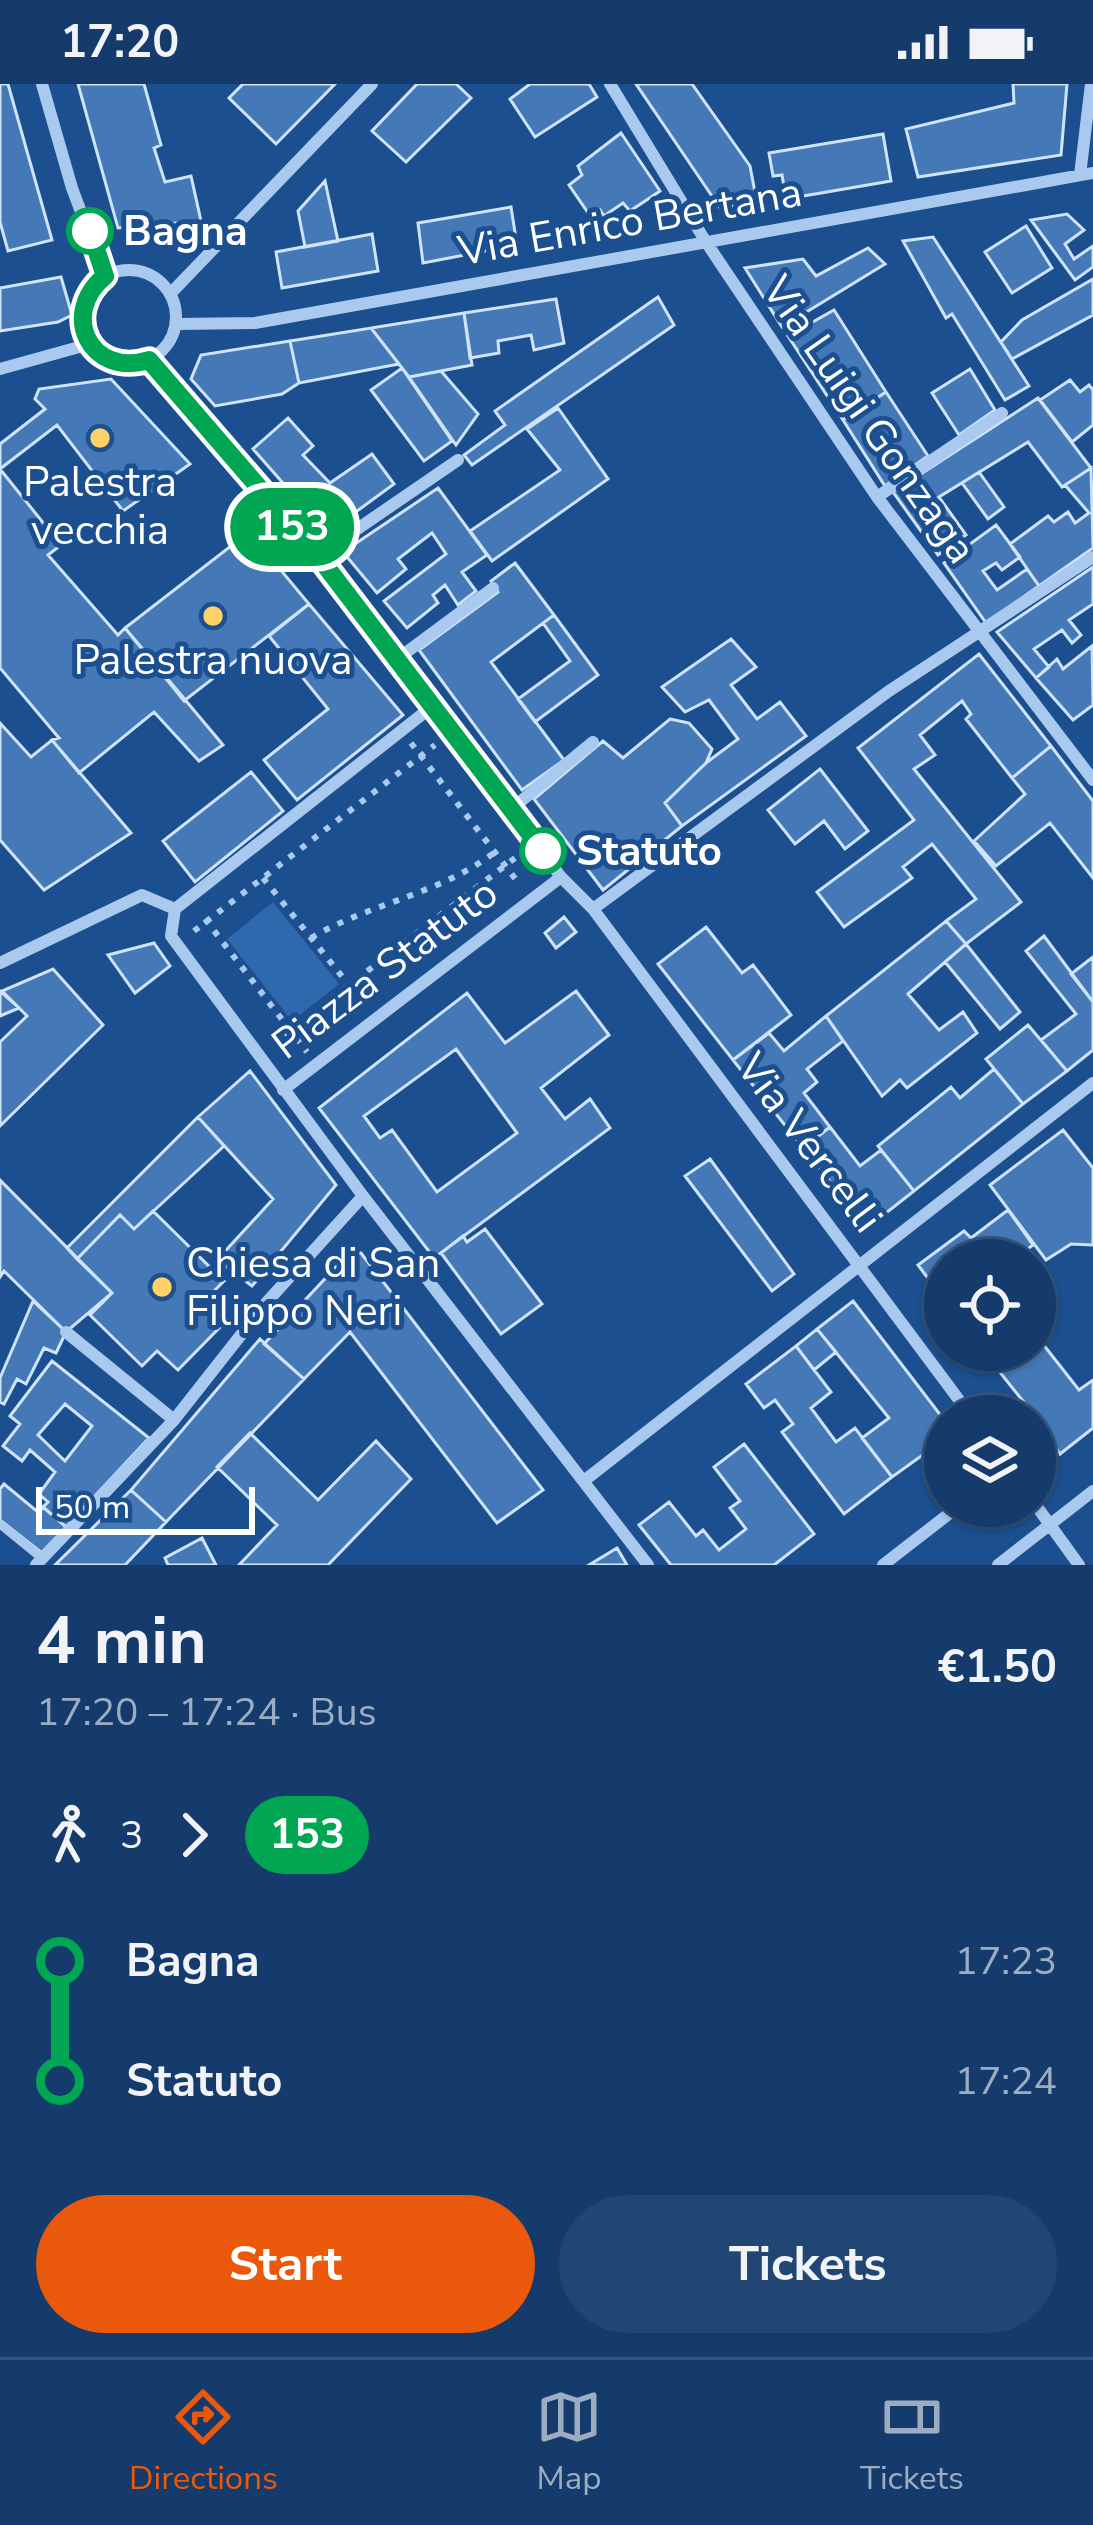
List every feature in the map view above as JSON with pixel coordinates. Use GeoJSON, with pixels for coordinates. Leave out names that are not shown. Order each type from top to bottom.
{"type":"FeatureCollection","features":[{"type":"Feature","properties":{"kind":"street"},"geometry":{"type":"LineString","coordinates":[[42,84],[72,188],[105,276]]}},
{"type":"Feature","properties":{"kind":"street"},"geometry":{"type":"LineString","coordinates":[[171,292],[372,84]]}},
{"type":"Feature","properties":{"kind":"street","name":"Via Luigi Gonzaga"},"geometry":{"type":"LineString","coordinates":[[610,84],[706,242],[877,497],[978,635],[1091,773]]}},
{"type":"Feature","properties":{"kind":"street"},"geometry":{"type":"LineString","coordinates":[[1086,174],[1091,84]]}},
{"type":"Feature","properties":{"kind":"street","name":"Via Enrico Bertana"},"geometry":{"type":"LineString","coordinates":[[177,324],[255,323],[1086,174]]}},
{"type":"Feature","properties":{"kind":"street"},"geometry":{"type":"LineString","coordinates":[[119,270],[148,273],[171,292],[177,324],[163,351],[149,360],[123,364],[99,354],[90,344],[82,314],[85,299],[105,276],[119,270]]}},
{"type":"Feature","properties":{"kind":"street"},"geometry":{"type":"LineString","coordinates":[[0,369],[90,344]]}},
{"type":"Feature","properties":{"kind":"street","name":"Via Vercelli"},"geometry":{"type":"LineString","coordinates":[[149,360],[318,556],[561,877],[593,909],[956,1395]]}},
{"type":"Feature","properties":{"kind":"street"},"geometry":{"type":"LineString","coordinates":[[877,497],[1002,412]]}},
{"type":"Feature","properties":{"kind":"street"},"geometry":{"type":"LineString","coordinates":[[318,556],[458,460]]}},
{"type":"Feature","properties":{"kind":"street"},"geometry":{"type":"LineString","coordinates":[[593,909],[890,691],[1093,557]]}},
{"type":"Feature","properties":{"kind":"street"},"geometry":{"type":"LineString","coordinates":[[396,660],[493,588]]}},
{"type":"Feature","properties":{"kind":"street"},"geometry":{"type":"LineString","coordinates":[[176,944],[171,937],[175,909],[434,705]]}},
{"type":"Feature","properties":{"kind":"street"},"geometry":{"type":"LineString","coordinates":[[510,810],[593,742]]}},
{"type":"Feature","properties":{"kind":"street","name":"Piazza Statuto"},"geometry":{"type":"LineString","coordinates":[[176,944],[283,1090],[561,877]]}},
{"type":"Feature","properties":{"kind":"street"},"geometry":{"type":"LineString","coordinates":[[0,963],[142,895],[175,909]]}},
{"type":"Feature","properties":{"kind":"street"},"geometry":{"type":"LineString","coordinates":[[585,1480],[1093,1082]]}},
{"type":"Feature","properties":{"kind":"street"},"geometry":{"type":"LineString","coordinates":[[283,1090],[648,1565]]}},
{"type":"Feature","properties":{"kind":"street"},"geometry":{"type":"LineString","coordinates":[[40,1562],[174,1420],[266,1303],[362,1196]]}},
{"type":"Feature","properties":{"kind":"street"},"geometry":{"type":"LineString","coordinates":[[66,1331],[174,1420]]}},
{"type":"Feature","properties":{"kind":"street"},"geometry":{"type":"LineString","coordinates":[[1056,1520],[1093,1491]]}},
{"type":"Feature","properties":{"kind":"street"},"geometry":{"type":"LineString","coordinates":[[883,1565],[932,1527]]}},
{"type":"Feature","properties":{"kind":"street"},"geometry":{"type":"LineString","coordinates":[[998,1565],[1046,1527]]}},
{"type":"Feature","properties":{"kind":"street"},"geometry":{"type":"LineString","coordinates":[[1050,1527],[1079,1565]]}},
{"type":"Feature","properties":{"kind":"lane"},"geometry":{"type":"LineString","coordinates":[[0,1524],[40,1562]]}},
{"type":"Feature","properties":{"kind":"path"},"geometry":{"type":"LineString","coordinates":[[401,731],[530,899]]}},
{"type":"Feature","properties":{"kind":"path"},"geometry":{"type":"LineString","coordinates":[[176,944],[451,733]]}},
{"type":"Feature","properties":{"kind":"path"},"geometry":{"type":"LineString","coordinates":[[257,1055],[536,842]]}},
{"type":"Feature","properties":{"kind":"path"},"geometry":{"type":"LineString","coordinates":[[311,938],[334,924],[467,874],[495,852]]}},
{"type":"Feature","properties":{"kind":"path"},"geometry":{"type":"LineString","coordinates":[[263,878],[349,986]]}},
{"type":"Feature","properties":{"kind":"path"},"geometry":{"type":"LineString","coordinates":[[189,898],[316,1064]]}},
{"type":"Feature","properties":{"kind":"shaded area"},"geometry":{"type":"Polygon","coordinates":[[[273,902],[339,984],[292,1021],[227,939],[273,902]]]}},
{"type":"Feature","properties":{"kind":"building"},"geometry":{"type":"Polygon","coordinates":[[[0,84],[8,84],[52,240],[8,251],[0,222],[0,84]]]}},
{"type":"Feature","properties":{"kind":"building"},"geometry":{"type":"Polygon","coordinates":[[[78,84],[144,84],[161,145],[154,148],[165,182],[191,176],[201,221],[118,228],[78,84]]]}},
{"type":"Feature","properties":{"kind":"building"},"geometry":{"type":"Polygon","coordinates":[[[243,84],[335,84],[276,144],[229,98],[243,84]]]}},
{"type":"Feature","properties":{"kind":"building"},"geometry":{"type":"Polygon","coordinates":[[[417,84],[456,84],[471,98],[406,162],[372,131],[417,84]]]}},
{"type":"Feature","properties":{"kind":"building"},"geometry":{"type":"Polygon","coordinates":[[[530,84],[589,84],[597,97],[535,137],[510,99],[530,84]]]}},
{"type":"Feature","properties":{"kind":"building"},"geometry":{"type":"Polygon","coordinates":[[[636,84],[692,84],[750,166],[757,203],[720,208],[636,84]]]}},
{"type":"Feature","properties":{"kind":"building"},"geometry":{"type":"Polygon","coordinates":[[[1013,84],[1067,84],[1061,155],[918,177],[906,129],[1014,103],[1013,84]]]}},
{"type":"Feature","properties":{"kind":"building"},"geometry":{"type":"Polygon","coordinates":[[[621,133],[660,191],[630,211],[623,203],[604,216],[600,210],[591,217],[569,185],[582,175],[578,166],[621,133]]]}},
{"type":"Feature","properties":{"kind":"building"},"geometry":{"type":"Polygon","coordinates":[[[883,134],[891,181],[786,199],[782,175],[773,176],[769,153],[883,134]]]}},
{"type":"Feature","properties":{"kind":"building"},"geometry":{"type":"Polygon","coordinates":[[[325,181],[338,241],[305,247],[298,211],[325,181]]]}},
{"type":"Feature","properties":{"kind":"building"},"geometry":{"type":"Polygon","coordinates":[[[511,207],[517,245],[423,263],[418,223],[511,207]]]}},
{"type":"Feature","properties":{"kind":"building"},"geometry":{"type":"Polygon","coordinates":[[[1067,214],[1084,230],[1065,244],[1074,259],[1093,246],[1093,267],[1075,280],[1031,220],[1067,214]]]}},
{"type":"Feature","properties":{"kind":"building"},"geometry":{"type":"Polygon","coordinates":[[[1026,226],[1052,268],[1012,293],[985,252],[1026,226]]]}},
{"type":"Feature","properties":{"kind":"building"},"geometry":{"type":"Polygon","coordinates":[[[372,234],[378,271],[282,288],[276,252],[372,234]]]}},
{"type":"Feature","properties":{"kind":"building"},"geometry":{"type":"Polygon","coordinates":[[[933,237],[1029,386],[1005,400],[952,314],[946,318],[903,241],[933,237]]]}},
{"type":"Feature","properties":{"kind":"building"},"geometry":{"type":"Polygon","coordinates":[[[868,248],[885,264],[782,327],[745,268],[803,259],[816,276],[868,248]]]}},
{"type":"Feature","properties":{"kind":"building"},"geometry":{"type":"Polygon","coordinates":[[[61,277],[72,315],[58,322],[0,331],[0,288],[61,277]]]}},
{"type":"Feature","properties":{"kind":"building"},"geometry":{"type":"Polygon","coordinates":[[[1093,279],[1093,315],[1012,359],[1001,342],[1022,320],[1093,279]]]}},
{"type":"Feature","properties":{"kind":"building"},"geometry":{"type":"Polygon","coordinates":[[[658,297],[674,325],[472,465],[464,455],[505,425],[495,411],[658,297]]]}},
{"type":"Feature","properties":{"kind":"building"},"geometry":{"type":"Polygon","coordinates":[[[556,299],[564,343],[534,350],[531,335],[498,341],[499,353],[470,358],[464,313],[556,299]]]}},
{"type":"Feature","properties":{"kind":"building"},"geometry":{"type":"Polygon","coordinates":[[[834,310],[886,392],[843,420],[788,336],[834,310]]]}},
{"type":"Feature","properties":{"kind":"building"},"geometry":{"type":"Polygon","coordinates":[[[464,313],[472,365],[409,377],[371,328],[464,313]]]}},
{"type":"Feature","properties":{"kind":"building"},"geometry":{"type":"Polygon","coordinates":[[[371,328],[399,364],[299,383],[290,341],[371,328]]]}},
{"type":"Feature","properties":{"kind":"building"},"geometry":{"type":"Polygon","coordinates":[[[290,341],[299,383],[282,394],[215,406],[191,379],[201,355],[290,341]]]}},
{"type":"Feature","properties":{"kind":"building"},"geometry":{"type":"Polygon","coordinates":[[[402,368],[452,441],[424,461],[371,390],[402,368]]]}},
{"type":"Feature","properties":{"kind":"building"},"geometry":{"type":"Polygon","coordinates":[[[970,369],[995,410],[959,435],[932,393],[970,369]]]}},
{"type":"Feature","properties":{"kind":"building"},"geometry":{"type":"Polygon","coordinates":[[[441,371],[478,414],[456,445],[409,377],[441,371]]]}},
{"type":"Feature","properties":{"kind":"building"},"geometry":{"type":"Polygon","coordinates":[[[111,379],[190,464],[123,511],[57,425],[0,469],[0,444],[45,409],[35,399],[39,389],[111,379]]]}},
{"type":"Feature","properties":{"kind":"building"},"geometry":{"type":"Polygon","coordinates":[[[1070,380],[1080,392],[1089,385],[1093,390],[1093,425],[1072,442],[1040,400],[1070,380]]]}},
{"type":"Feature","properties":{"kind":"building"},"geometry":{"type":"Polygon","coordinates":[[[886,392],[928,456],[885,486],[843,420],[886,392]]]}},
{"type":"Feature","properties":{"kind":"building"},"geometry":{"type":"Polygon","coordinates":[[[1038,398],[1091,468],[1062,487],[1028,442],[939,497],[966,535],[938,555],[893,492],[1038,398]]]}},
{"type":"Feature","properties":{"kind":"building"},"geometry":{"type":"Polygon","coordinates":[[[558,408],[608,479],[492,561],[470,531],[560,470],[527,429],[558,408]]]}},
{"type":"Feature","properties":{"kind":"building"},"geometry":{"type":"Polygon","coordinates":[[[288,418],[313,446],[303,455],[330,483],[372,454],[394,484],[327,533],[253,449],[288,418]]]}},
{"type":"Feature","properties":{"kind":"building"},"geometry":{"type":"Polygon","coordinates":[[[1091,468],[1093,548],[1039,586],[1010,544],[1048,516],[1054,522],[1068,512],[1075,523],[1089,513],[1065,485],[1091,468]]]}},
{"type":"Feature","properties":{"kind":"building"},"geometry":{"type":"Polygon","coordinates":[[[0,469],[61,545],[48,555],[118,635],[125,628],[223,745],[199,761],[154,712],[79,773],[52,740],[59,738],[0,668],[0,469]]]}},
{"type":"Feature","properties":{"kind":"building"},"geometry":{"type":"Polygon","coordinates":[[[979,472],[1004,507],[988,519],[962,483],[979,472]]]}},
{"type":"Feature","properties":{"kind":"building"},"geometry":{"type":"Polygon","coordinates":[[[438,488],[487,555],[462,572],[476,591],[458,605],[445,585],[433,595],[438,603],[407,628],[384,601],[446,554],[432,533],[398,559],[406,569],[377,593],[343,552],[438,488]]]}},
{"type":"Feature","properties":{"kind":"building"},"geometry":{"type":"Polygon","coordinates":[[[996,525],[1020,557],[1002,570],[996,563],[983,571],[997,590],[1027,569],[1039,586],[986,623],[944,563],[996,525]]]}},
{"type":"Feature","properties":{"kind":"building"},"geometry":{"type":"Polygon","coordinates":[[[249,532],[309,604],[184,701],[125,628],[249,532]]]}},
{"type":"Feature","properties":{"kind":"building"},"geometry":{"type":"Polygon","coordinates":[[[515,563],[554,615],[491,662],[564,760],[522,790],[419,650],[498,592],[491,581],[515,563]]]}},
{"type":"Feature","properties":{"kind":"building"},"geometry":{"type":"Polygon","coordinates":[[[1093,567],[1093,604],[1069,620],[1081,635],[1072,643],[1062,630],[1034,649],[1049,667],[1036,678],[997,632],[1093,567]]]}},
{"type":"Feature","properties":{"kind":"building"},"geometry":{"type":"Polygon","coordinates":[[[309,604],[403,715],[297,800],[264,760],[328,709],[269,636],[309,604]]]}},
{"type":"Feature","properties":{"kind":"building"},"geometry":{"type":"Polygon","coordinates":[[[554,615],[598,675],[535,722],[518,699],[570,661],[543,623],[554,615]]]}},
{"type":"Feature","properties":{"kind":"building"},"geometry":{"type":"Polygon","coordinates":[[[731,639],[756,667],[731,685],[757,719],[780,702],[806,736],[682,826],[665,803],[738,739],[709,700],[685,712],[662,687],[731,639]]]}},
{"type":"Feature","properties":{"kind":"building"},"geometry":{"type":"Polygon","coordinates":[[[1092,646],[1093,705],[1073,720],[1036,678],[1057,659],[1063,669],[1092,646]]]}},
{"type":"Feature","properties":{"kind":"building"},"geometry":{"type":"Polygon","coordinates":[[[979,654],[1051,746],[1012,778],[966,719],[971,714],[962,701],[920,735],[935,755],[914,769],[1021,902],[966,944],[946,921],[976,899],[932,844],[903,867],[912,878],[844,927],[817,892],[914,820],[858,748],[979,654]]]}},
{"type":"Feature","properties":{"kind":"building"},"geometry":{"type":"Polygon","coordinates":[[[670,719],[689,723],[712,749],[706,763],[665,803],[682,826],[603,890],[534,799],[603,741],[623,758],[670,719]]]}},
{"type":"Feature","properties":{"kind":"building"},"geometry":{"type":"Polygon","coordinates":[[[0,723],[31,757],[52,740],[131,833],[44,890],[0,840],[0,723]]]}},
{"type":"Feature","properties":{"kind":"building"},"geometry":{"type":"Polygon","coordinates":[[[1051,746],[1093,801],[1093,878],[1050,823],[996,866],[974,841],[1025,794],[1012,778],[1051,746]]]}},
{"type":"Feature","properties":{"kind":"building"},"geometry":{"type":"Polygon","coordinates":[[[820,769],[868,831],[845,849],[824,821],[795,844],[768,810],[820,769]]]}},
{"type":"Feature","properties":{"kind":"building"},"geometry":{"type":"Polygon","coordinates":[[[251,772],[283,811],[195,882],[163,841],[251,772]]]}},
{"type":"Feature","properties":{"kind":"building"},"geometry":{"type":"Polygon","coordinates":[[[564,917],[576,932],[556,948],[545,933],[564,917]]]}},
{"type":"Feature","properties":{"kind":"building"},"geometry":{"type":"Polygon","coordinates":[[[946,921],[966,944],[908,994],[939,1030],[963,1012],[977,1033],[907,1088],[900,1080],[882,1096],[826,1016],[946,921]]]}},
{"type":"Feature","properties":{"kind":"building"},"geometry":{"type":"Polygon","coordinates":[[[706,927],[742,973],[753,965],[791,1015],[733,1060],[658,964],[706,927]]]}},
{"type":"Feature","properties":{"kind":"building"},"geometry":{"type":"Polygon","coordinates":[[[1044,936],[1093,1002],[1093,1050],[1067,1071],[1041,1040],[1076,1014],[1026,951],[1044,936]]]}},
{"type":"Feature","properties":{"kind":"building"},"geometry":{"type":"Polygon","coordinates":[[[154,943],[170,966],[135,993],[108,955],[154,943]]]}},
{"type":"Feature","properties":{"kind":"building"},"geometry":{"type":"Polygon","coordinates":[[[966,944],[1020,1012],[1000,1029],[945,962],[966,944]]]}},
{"type":"Feature","properties":{"kind":"building"},"geometry":{"type":"Polygon","coordinates":[[[1093,957],[1093,1002],[1071,974],[1093,957]]]}},
{"type":"Feature","properties":{"kind":"building"},"geometry":{"type":"Polygon","coordinates":[[[53,969],[103,1025],[0,1126],[0,1042],[27,1016],[2,991],[53,969]]]}},
{"type":"Feature","properties":{"kind":"building"},"geometry":{"type":"Polygon","coordinates":[[[0,991],[19,1008],[0,1016],[0,991]]]}},
{"type":"Feature","properties":{"kind":"building"},"geometry":{"type":"Polygon","coordinates":[[[576,991],[609,1035],[541,1088],[565,1119],[590,1099],[610,1128],[434,1258],[319,1108],[467,993],[505,1043],[576,991]],[[456,1049],[364,1116],[380,1138],[392,1130],[437,1192],[517,1133],[456,1049]]]}},
{"type":"Feature","properties":{"kind":"building"},"geometry":{"type":"Polygon","coordinates":[[[826,1016],[843,1041],[807,1069],[817,1082],[804,1093],[830,1127],[803,1148],[733,1060],[769,1033],[784,1051],[826,1016]]]}},
{"type":"Feature","properties":{"kind":"building"},"geometry":{"type":"Polygon","coordinates":[[[1028,1025],[1067,1071],[1023,1104],[986,1059],[1028,1025]]]}},
{"type":"Feature","properties":{"kind":"building"},"geometry":{"type":"Polygon","coordinates":[[[994,1069],[1023,1104],[914,1191],[878,1146],[951,1087],[960,1098],[994,1069]]]}},
{"type":"Feature","properties":{"kind":"building"},"geometry":{"type":"Polygon","coordinates":[[[250,1071],[336,1185],[252,1286],[217,1260],[273,1199],[198,1117],[250,1071]]]}},
{"type":"Feature","properties":{"kind":"building"},"geometry":{"type":"Polygon","coordinates":[[[198,1117],[224,1146],[134,1229],[120,1215],[77,1259],[67,1248],[198,1117]]]}},
{"type":"Feature","properties":{"kind":"building"},"geometry":{"type":"Polygon","coordinates":[[[830,1127],[860,1166],[881,1150],[914,1191],[867,1228],[803,1148],[830,1127]]]}},
{"type":"Feature","properties":{"kind":"building"},"geometry":{"type":"Polygon","coordinates":[[[1063,1130],[1093,1168],[1093,1245],[1071,1244],[1056,1254],[1056,1239],[1030,1239],[990,1185],[1063,1130]]]}},
{"type":"Feature","properties":{"kind":"building"},"geometry":{"type":"Polygon","coordinates":[[[710,1159],[794,1274],[772,1291],[685,1176],[710,1159]]]}},
{"type":"Feature","properties":{"kind":"building"},"geometry":{"type":"Polygon","coordinates":[[[0,1180],[112,1293],[66,1332],[4,1271],[0,1277],[0,1180]]]}},
{"type":"Feature","properties":{"kind":"building"},"geometry":{"type":"Polygon","coordinates":[[[1008,1210],[1029,1239],[953,1239],[964,1231],[971,1238],[1008,1210]]]}},
{"type":"Feature","properties":{"kind":"building","name":"Chiesa di San Filippo Neri"},"geometry":{"type":"Polygon","coordinates":[[[153,1211],[224,1281],[207,1298],[228,1319],[178,1370],[157,1351],[142,1366],[90,1315],[112,1293],[77,1259],[120,1215],[134,1229],[153,1211]]]}},
{"type":"Feature","properties":{"kind":"building"},"geometry":{"type":"Polygon","coordinates":[[[485,1229],[542,1304],[501,1334],[441,1253],[463,1236],[467,1242],[485,1229]]]}},
{"type":"Feature","properties":{"kind":"building"},"geometry":{"type":"Polygon","coordinates":[[[349,1253],[361,1253],[543,1490],[497,1523],[350,1332],[304,1379],[264,1344],[349,1253]]]}},
{"type":"Feature","properties":{"kind":"building"},"geometry":{"type":"Polygon","coordinates":[[[33,1301],[66,1332],[56,1353],[44,1348],[26,1384],[17,1379],[4,1404],[0,1402],[0,1378],[33,1301]]]}},
{"type":"Feature","properties":{"kind":"building"},"geometry":{"type":"Polygon","coordinates":[[[853,1301],[925,1395],[924,1454],[892,1477],[862,1438],[889,1418],[817,1329],[853,1301]]]}},
{"type":"Feature","properties":{"kind":"building"},"geometry":{"type":"Polygon","coordinates":[[[817,1329],[836,1352],[814,1370],[796,1346],[817,1329]]]}},
{"type":"Feature","properties":{"kind":"building"},"geometry":{"type":"Polygon","coordinates":[[[260,1339],[304,1379],[166,1522],[131,1490],[260,1339]]]}},
{"type":"Feature","properties":{"kind":"building"},"geometry":{"type":"Polygon","coordinates":[[[796,1346],[831,1392],[811,1408],[836,1442],[855,1428],[892,1477],[844,1514],[782,1432],[793,1424],[775,1400],[764,1408],[746,1384],[796,1346]]]}},
{"type":"Feature","properties":{"kind":"building"},"geometry":{"type":"Polygon","coordinates":[[[52,1361],[149,1438],[66,1527],[43,1507],[48,1502],[39,1494],[55,1472],[30,1450],[22,1461],[3,1446],[20,1424],[10,1416],[52,1361]],[[65,1404],[38,1435],[65,1461],[92,1426],[65,1404]]]}},
{"type":"Feature","properties":{"kind":"building"},"geometry":{"type":"Polygon","coordinates":[[[1056,1361],[1079,1390],[1093,1380],[1093,1428],[1060,1454],[1056,1395],[1018,1395],[999,1371],[1056,1371],[1056,1361]]]}},
{"type":"Feature","properties":{"kind":"building"},"geometry":{"type":"Polygon","coordinates":[[[250,1433],[318,1500],[376,1441],[411,1479],[328,1565],[239,1565],[277,1525],[217,1467],[250,1433]]]}},
{"type":"Feature","properties":{"kind":"building"},"geometry":{"type":"Polygon","coordinates":[[[744,1444],[814,1534],[774,1565],[671,1565],[639,1525],[669,1502],[696,1536],[703,1530],[719,1550],[746,1529],[730,1508],[740,1501],[714,1467],[744,1444]]]}},
{"type":"Feature","properties":{"kind":"building"},"geometry":{"type":"Polygon","coordinates":[[[4,1484],[39,1513],[43,1507],[66,1527],[42,1553],[0,1520],[4,1484]]]}},
{"type":"Feature","properties":{"kind":"building"},"geometry":{"type":"Polygon","coordinates":[[[131,1490],[166,1522],[125,1565],[55,1565],[131,1490]]]}},
{"type":"Feature","properties":{"kind":"building"},"geometry":{"type":"Polygon","coordinates":[[[202,1538],[216,1565],[168,1565],[165,1558],[202,1538]]]}},
{"type":"Feature","properties":{"kind":"building"},"geometry":{"type":"Polygon","coordinates":[[[617,1548],[627,1565],[589,1565],[617,1548]]]}},
{"type":"Feature","properties":{"kind":"bus line","name":"153"},"geometry":{"type":"LineString","coordinates":[[90,231],[105,276],[85,299],[82,314],[90,344],[110,361],[136,364],[149,360],[318,556],[543,851]]}},
{"type":"Feature","properties":{"kind":"place","name":"Bagna"},"geometry":{"type":"Point","coordinates":[90,231]}},
{"type":"Feature","properties":{"kind":"place","name":"Palestra vecchia"},"geometry":{"type":"Point","coordinates":[100,438]}},
{"type":"Feature","properties":{"kind":"place","name":"Palestra nuova"},"geometry":{"type":"Point","coordinates":[213,616]}},
{"type":"Feature","properties":{"kind":"place","name":"Statuto"},"geometry":{"type":"Point","coordinates":[543,851]}},
{"type":"Feature","properties":{"kind":"place","name":"Chiesa di San Filippo Neri"},"geometry":{"type":"Point","coordinates":[162,1287]}}]}
